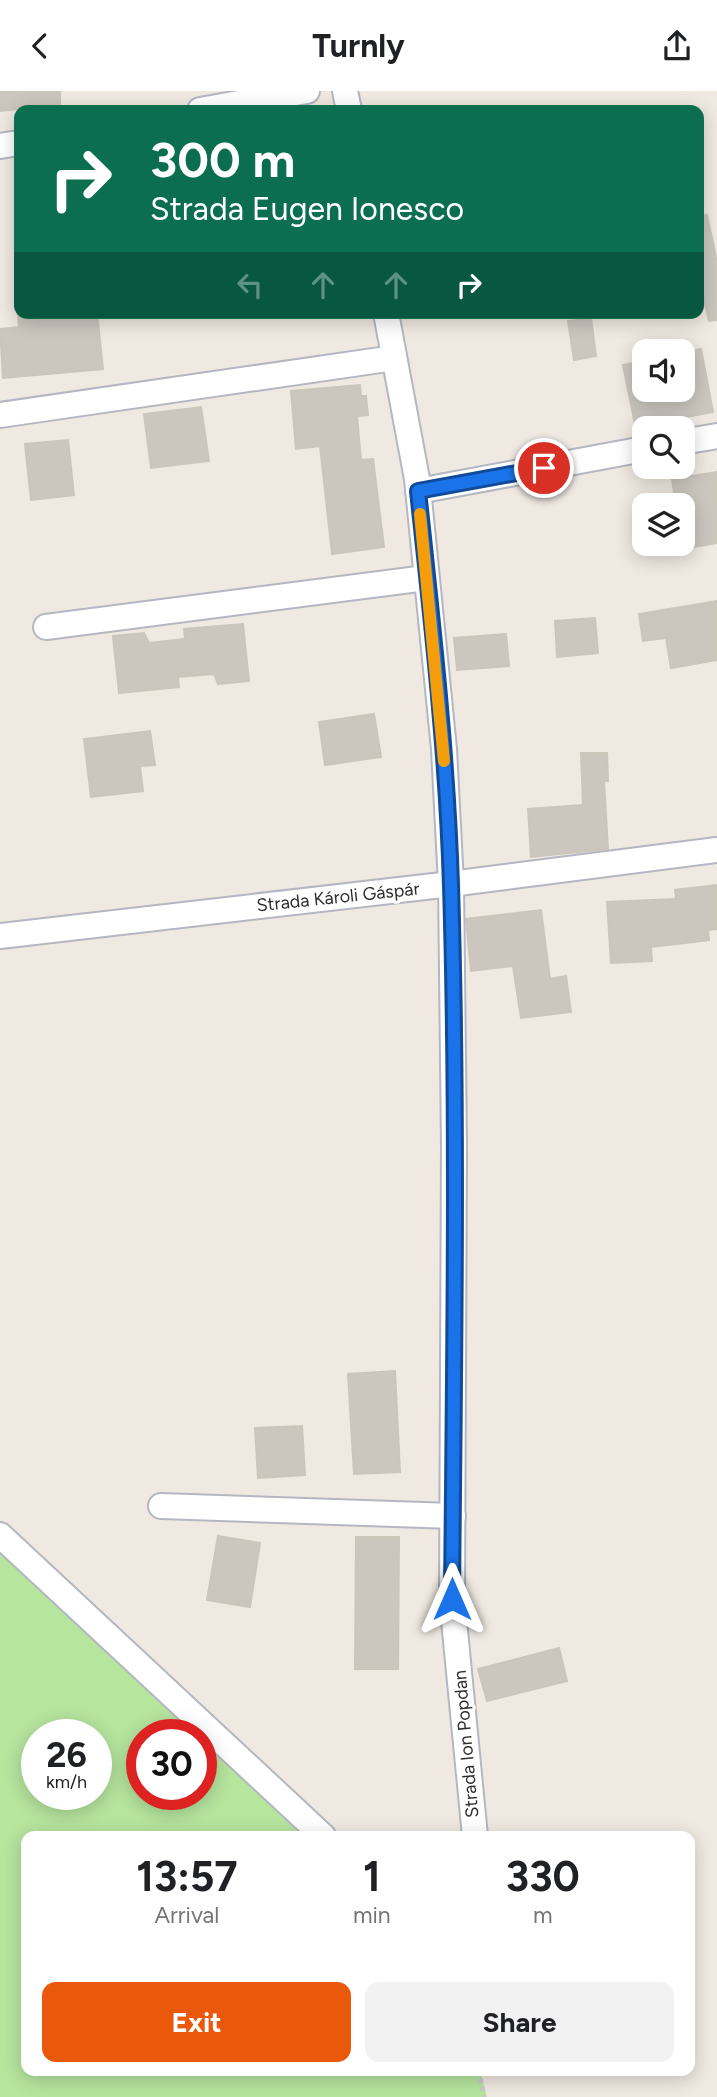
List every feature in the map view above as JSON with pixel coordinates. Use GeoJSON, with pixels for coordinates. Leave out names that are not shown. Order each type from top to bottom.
{"type":"FeatureCollection","features":[{"type":"Feature","properties":{"kind":"street"},"geometry":{"type":"LineString","coordinates":[[228,105],[307,91]]}},
{"type":"Feature","properties":{"kind":"street","name":"Strada Ion Popdan"},"geometry":{"type":"LineString","coordinates":[[387,319],[418,491],[444,749],[451,884],[454,1146],[452,1599],[475,1831]]}},
{"type":"Feature","properties":{"kind":"street"},"geometry":{"type":"LineString","coordinates":[[0,415],[394,358]]}},
{"type":"Feature","properties":{"kind":"street"},"geometry":{"type":"LineString","coordinates":[[695,440],[717,436]]}},
{"type":"Feature","properties":{"kind":"street"},"geometry":{"type":"LineString","coordinates":[[418,491],[632,451]]}},
{"type":"Feature","properties":{"kind":"street"},"geometry":{"type":"LineString","coordinates":[[46,627],[426,577]]}},
{"type":"Feature","properties":{"kind":"street","name":"Strada Károli Gáspár"},"geometry":{"type":"LineString","coordinates":[[0,936],[717,851]]}},
{"type":"Feature","properties":{"kind":"street"},"geometry":{"type":"LineString","coordinates":[[161,1506],[453,1516]]}},
{"type":"Feature","properties":{"kind":"street"},"geometry":{"type":"LineString","coordinates":[[0,1535],[318,1831]]}},
{"type":"Feature","properties":{"kind":"path"},"geometry":{"type":"LineString","coordinates":[[480,2076],[484,2097]]}},
{"type":"Feature","properties":{"kind":"green space"},"geometry":{"type":"Polygon","coordinates":[[[0,1546],[199,1719],[126,1719],[126,1810],[217,1810],[217,1734],[328,1831],[21,1831],[21,2076],[482,2076],[487,2097],[0,2097],[0,1546]]]}},
{"type":"Feature","properties":{"kind":"building"},"geometry":{"type":"Polygon","coordinates":[[[0,91],[60,91],[60,104],[14,105],[14,109],[0,111],[0,91]]]}},
{"type":"Feature","properties":{"kind":"building"},"geometry":{"type":"Polygon","coordinates":[[[704,215],[707,215],[717,262],[717,320],[709,321],[704,300],[704,215]]]}},
{"type":"Feature","properties":{"kind":"building"},"geometry":{"type":"Polygon","coordinates":[[[18,319],[98,319],[103,369],[3,378],[0,329],[19,327],[18,319]]]}},
{"type":"Feature","properties":{"kind":"building"},"geometry":{"type":"Polygon","coordinates":[[[591,319],[596,356],[574,360],[568,321],[591,319]]]}},
{"type":"Feature","properties":{"kind":"building"},"geometry":{"type":"Polygon","coordinates":[[[701,349],[713,412],[692,416],[633,416],[623,365],[632,363],[632,402],[695,402],[695,350],[701,349]]]}},
{"type":"Feature","properties":{"kind":"building"},"geometry":{"type":"Polygon","coordinates":[[[360,385],[361,396],[366,396],[368,415],[357,416],[361,460],[373,459],[384,547],[332,554],[320,446],[296,449],[291,391],[360,385]]]}},
{"type":"Feature","properties":{"kind":"building"},"geometry":{"type":"Polygon","coordinates":[[[201,407],[209,461],[151,468],[144,414],[201,407]]]}},
{"type":"Feature","properties":{"kind":"building"},"geometry":{"type":"Polygon","coordinates":[[[68,440],[74,495],[31,500],[25,444],[68,440]]]}},
{"type":"Feature","properties":{"kind":"building"},"geometry":{"type":"Polygon","coordinates":[[[717,472],[717,543],[695,547],[695,493],[674,493],[672,479],[695,479],[695,475],[717,472]]]}},
{"type":"Feature","properties":{"kind":"building"},"geometry":{"type":"Polygon","coordinates":[[[717,601],[717,660],[671,668],[666,638],[643,641],[639,614],[717,601]]]}},
{"type":"Feature","properties":{"kind":"building"},"geometry":{"type":"Polygon","coordinates":[[[595,618],[598,653],[557,657],[555,621],[595,618]]]}},
{"type":"Feature","properties":{"kind":"building"},"geometry":{"type":"Polygon","coordinates":[[[243,624],[249,681],[218,684],[214,674],[178,677],[179,687],[119,693],[113,636],[144,633],[149,643],[185,639],[184,629],[243,624]]]}},
{"type":"Feature","properties":{"kind":"building"},"geometry":{"type":"Polygon","coordinates":[[[506,634],[509,666],[457,670],[454,638],[506,634]]]}},
{"type":"Feature","properties":{"kind":"building"},"geometry":{"type":"Polygon","coordinates":[[[374,714],[381,757],[325,765],[319,722],[374,714]]]}},
{"type":"Feature","properties":{"kind":"building"},"geometry":{"type":"Polygon","coordinates":[[[150,731],[155,765],[140,766],[143,791],[91,797],[84,739],[150,731]]]}},
{"type":"Feature","properties":{"kind":"building"},"geometry":{"type":"Polygon","coordinates":[[[581,753],[607,753],[608,781],[604,781],[608,849],[531,857],[528,809],[583,805],[581,753]]]}},
{"type":"Feature","properties":{"kind":"building"},"geometry":{"type":"Polygon","coordinates":[[[717,885],[717,929],[708,930],[709,940],[651,947],[652,961],[611,963],[607,902],[676,899],[675,890],[717,885]]]}},
{"type":"Feature","properties":{"kind":"building"},"geometry":{"type":"Polygon","coordinates":[[[541,910],[550,979],[566,976],[571,1012],[521,1018],[513,966],[471,971],[466,919],[541,910]]]}},
{"type":"Feature","properties":{"kind":"building"},"geometry":{"type":"Polygon","coordinates":[[[395,1371],[400,1472],[354,1474],[348,1374],[395,1371]]]}},
{"type":"Feature","properties":{"kind":"building"},"geometry":{"type":"Polygon","coordinates":[[[302,1426],[305,1475],[258,1478],[255,1428],[302,1426]]]}},
{"type":"Feature","properties":{"kind":"building"},"geometry":{"type":"Polygon","coordinates":[[[218,1536],[260,1543],[250,1607],[207,1600],[218,1536]]]}},
{"type":"Feature","properties":{"kind":"building"},"geometry":{"type":"Polygon","coordinates":[[[356,1537],[399,1537],[398,1669],[355,1669],[356,1537]]]}},
{"type":"Feature","properties":{"kind":"building"},"geometry":{"type":"Polygon","coordinates":[[[559,1648],[567,1681],[487,1701],[478,1669],[559,1648]]]}},
{"type":"Feature","properties":{"kind":"slow traffic"},"geometry":{"type":"LineString","coordinates":[[420,514],[444,761]]}},
{"type":"Feature","properties":{"kind":"route"},"geometry":{"type":"LineString","coordinates":[[452,1599],[454,1146],[451,884],[444,749],[418,491],[544,468]]}}]}
